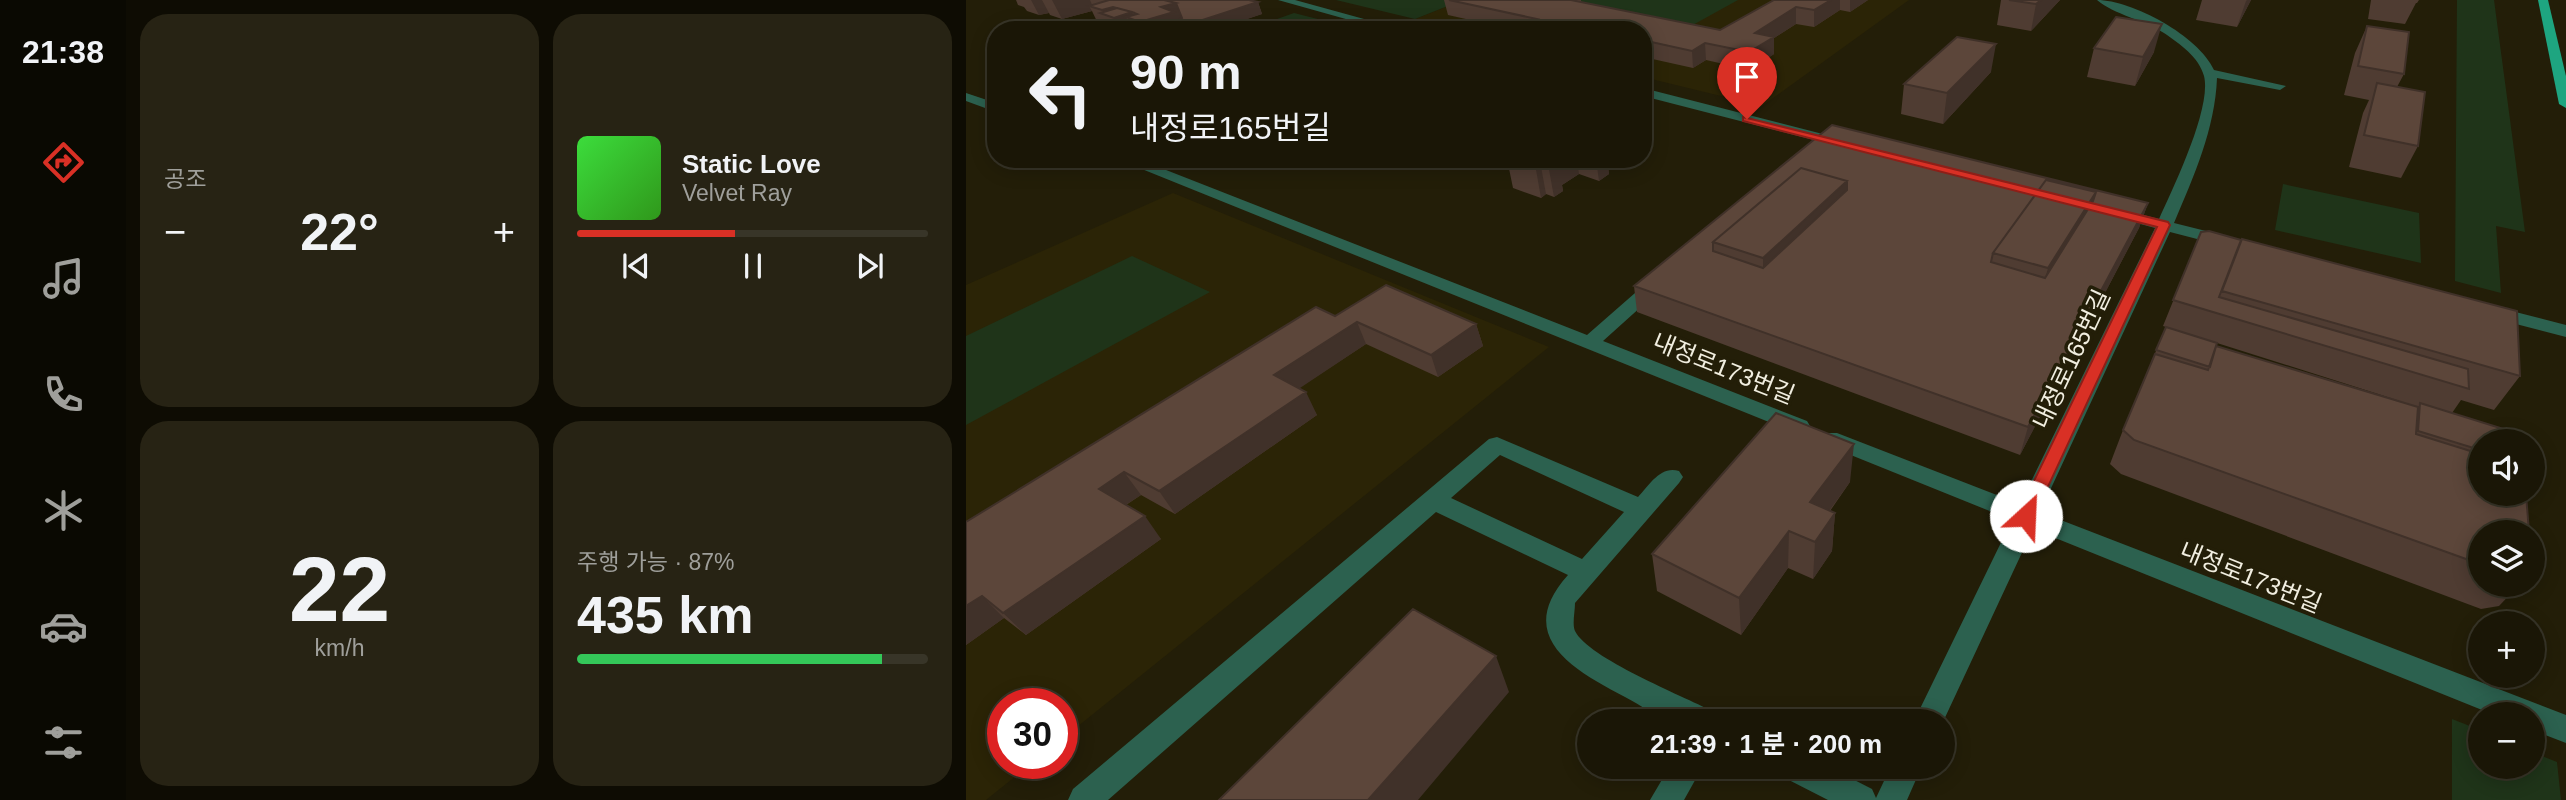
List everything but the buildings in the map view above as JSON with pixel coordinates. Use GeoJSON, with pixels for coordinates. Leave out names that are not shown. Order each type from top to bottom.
{"type":"FeatureCollection","features":[{"type":"Feature","properties":{"kind":"main road"},"geometry":{"type":"LineString","coordinates":[[2543,0],[2566,104]]}},
{"type":"Feature","properties":{"kind":"street"},"geometry":{"type":"LineString","coordinates":[[1283,0],[1364,21]]}},
{"type":"Feature","properties":{"kind":"street"},"geometry":{"type":"LineString","coordinates":[[2102,0],[2172,34],[2192,50],[2210,74],[2280,86]]}},
{"type":"Feature","properties":{"kind":"street","name":"내정로165번길"},"geometry":{"type":"LineString","coordinates":[[1934,709],[2164,225],[2210,107],[2210,74]]}},
{"type":"Feature","properties":{"kind":"street"},"geometry":{"type":"LineString","coordinates":[[1652,94],[1861,148]]}},
{"type":"Feature","properties":{"kind":"street"},"geometry":{"type":"LineString","coordinates":[[966,97],[987,105]]}},
{"type":"Feature","properties":{"kind":"street"},"geometry":{"type":"LineString","coordinates":[[1801,156],[1821,138]]}},
{"type":"Feature","properties":{"kind":"street","name":"내정로173번길"},"geometry":{"type":"LineString","coordinates":[[1147,168],[2497,702]]}},
{"type":"Feature","properties":{"kind":"street"},"geometry":{"type":"LineString","coordinates":[[2098,208],[2245,246]]}},
{"type":"Feature","properties":{"kind":"street"},"geometry":{"type":"LineString","coordinates":[[1589,343],[1670,272]]}},
{"type":"Feature","properties":{"kind":"street"},"geometry":{"type":"LineString","coordinates":[[2473,307],[2566,331]]}},
{"type":"Feature","properties":{"kind":"street"},"geometry":{"type":"LineString","coordinates":[[1084,800],[1497,446],[1641,509]]}},
{"type":"Feature","properties":{"kind":"street"},"geometry":{"type":"LineString","coordinates":[[1671,477],[1562,600],[1560,631],[1574,652],[1597,668],[1678,709]]}},
{"type":"Feature","properties":{"kind":"street"},"geometry":{"type":"LineString","coordinates":[[1435,501],[1586,572]]}},
{"type":"Feature","properties":{"kind":"street"},"geometry":{"type":"LineString","coordinates":[[2545,721],[2566,729]]}},
{"type":"Feature","properties":{"kind":"street"},"geometry":{"type":"LineString","coordinates":[[1666,800],[1680,779]]}},
{"type":"Feature","properties":{"kind":"street"},"geometry":{"type":"LineString","coordinates":[[1820,779],[1861,800]]}},
{"type":"Feature","properties":{"kind":"street"},"geometry":{"type":"LineString","coordinates":[[1891,800],[1901,779]]}},
{"type":"Feature","properties":{"kind":"shaded area"},"geometry":{"type":"Polygon","coordinates":[[[1463,0],[1909,0],[1762,106],[1652,79],[1652,21],[1415,19],[1463,0]]]}},
{"type":"Feature","properties":{"kind":"shaded area"},"geometry":{"type":"Polygon","coordinates":[[[1173,193],[1549,347],[1078,726],[1078,688],[987,688],[987,779],[1012,779],[986,800],[966,800],[966,285],[1173,193]]]}},
{"type":"Feature","properties":{"kind":"green space"},"geometry":{"type":"Polygon","coordinates":[[[1336,0],[1463,0],[1415,19],[1336,0]]]}},
{"type":"Feature","properties":{"kind":"green space"},"geometry":{"type":"Polygon","coordinates":[[[1523,0],[1738,0],[1671,37],[1652,32],[1652,21],[1607,21],[1523,0]]]}},
{"type":"Feature","properties":{"kind":"green space"},"geometry":{"type":"Polygon","coordinates":[[[2457,0],[2494,0],[2525,232],[2496,226],[2501,293],[2455,281],[2457,0]]]}},
{"type":"Feature","properties":{"kind":"green space"},"geometry":{"type":"Polygon","coordinates":[[[1294,13],[1326,21],[1271,21],[1294,13]]]}},
{"type":"Feature","properties":{"kind":"green space"},"geometry":{"type":"Polygon","coordinates":[[[2283,184],[2419,213],[2421,263],[2275,230],[2283,184]]]}},
{"type":"Feature","properties":{"kind":"green space"},"geometry":{"type":"Polygon","coordinates":[[[1132,256],[1210,292],[966,425],[966,336],[1132,256]]]}},
{"type":"Feature","properties":{"kind":"green space"},"geometry":{"type":"Polygon","coordinates":[[[2452,719],[2468,725],[2468,779],[2545,779],[2545,757],[2557,762],[2561,800],[2452,800],[2452,719]]]}},
{"type":"Feature","properties":{"kind":"route"},"geometry":{"type":"LineString","coordinates":[[1747,119],[2164,225],[2026,516]]}}]}
